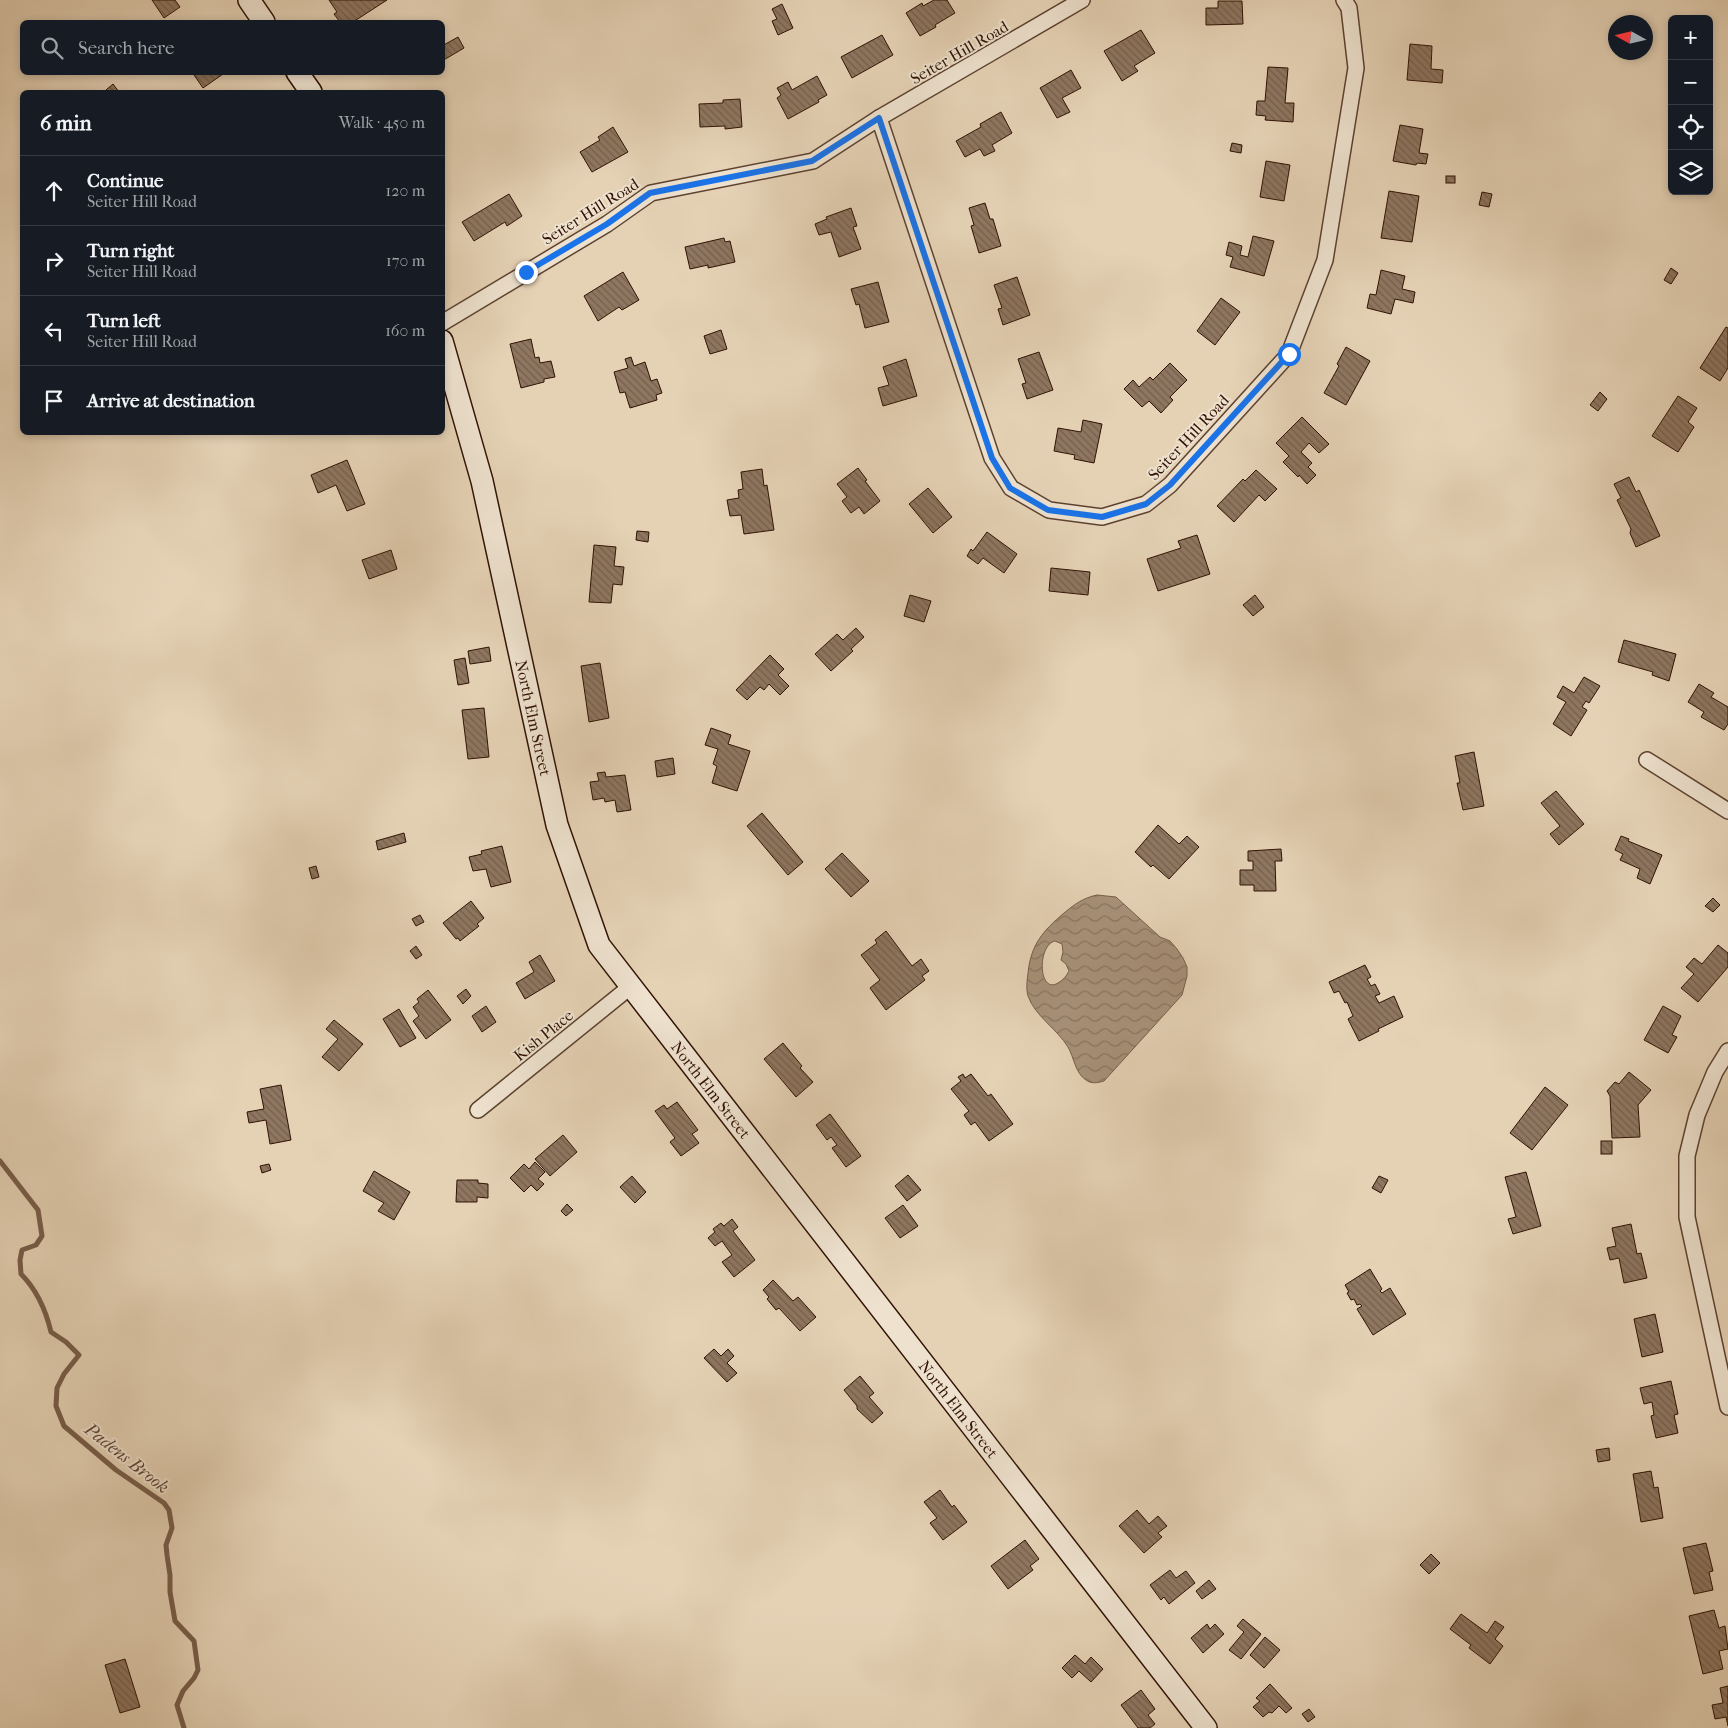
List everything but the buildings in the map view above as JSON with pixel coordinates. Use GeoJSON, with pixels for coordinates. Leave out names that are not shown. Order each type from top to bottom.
{"type":"FeatureCollection","features":[{"type":"Feature","properties":{"kind":"main road"},"geometry":{"type":"LineString","coordinates":[[249,0],[263,20]]}},
{"type":"Feature","properties":{"kind":"main road"},"geometry":{"type":"LineString","coordinates":[[299,75],[310,90]]}},
{"type":"Feature","properties":{"kind":"main road","name":"North Elm Street"},"geometry":{"type":"LineString","coordinates":[[445,352],[482,481],[557,825],[599,945],[1206,1728]]}},
{"type":"Feature","properties":{"kind":"street","name":"Seiter Hill Road"},"geometry":{"type":"LineString","coordinates":[[445,321],[607,224],[650,193],[812,161],[879,118],[1082,0]]}},
{"type":"Feature","properties":{"kind":"street","name":"Seiter Hill Road"},"geometry":{"type":"LineString","coordinates":[[879,118],[992,458],[1010,488],[1048,510],[1102,517],[1146,504],[1170,485],[1289,354],[1325,260],[1356,68],[1349,8],[1344,0]]}},
{"type":"Feature","properties":{"kind":"street"},"geometry":{"type":"LineString","coordinates":[[1647,760],[1728,811]]}},
{"type":"Feature","properties":{"kind":"street","name":"Kish Place"},"geometry":{"type":"LineString","coordinates":[[478,1110],[630,986]]}},
{"type":"Feature","properties":{"kind":"street"},"geometry":{"type":"LineString","coordinates":[[1728,1051],[1715,1072],[1697,1115],[1687,1156],[1687,1217],[1728,1407]]}},
{"type":"Feature","properties":{"kind":"water"},"geometry":{"type":"Polygon","coordinates":[[[1097,895],[1116,897],[1160,937],[1170,941],[1183,958],[1187,967],[1187,976],[1182,995],[1104,1081],[1094,1083],[1082,1077],[1068,1047],[1031,1003],[1028,996],[1027,979],[1032,954],[1044,932],[1079,902],[1097,895]],[[1055,941],[1049,944],[1045,951],[1042,968],[1047,982],[1051,985],[1061,981],[1069,971],[1066,964],[1061,960],[1062,944],[1055,941]]]}},
{"type":"Feature","properties":{"kind":"waterway","name":"Padens Brook"},"geometry":{"type":"LineString","coordinates":[[0,1161],[38,1210],[42,1236],[36,1245],[22,1250],[20,1260],[21,1274],[40,1301],[51,1332],[66,1342],[79,1355],[64,1374],[57,1388],[56,1406],[64,1426],[116,1470],[164,1503],[169,1510],[172,1528],[166,1545],[170,1592],[175,1621],[194,1641],[198,1670],[183,1691],[177,1705],[184,1728]]}},
{"type":"Feature","properties":{"kind":"route"},"geometry":{"type":"LineString","coordinates":[[526,272],[607,224],[650,193],[812,161],[879,118],[992,458],[1010,488],[1048,510],[1102,517],[1146,504],[1170,485],[1289,354]]}}]}
